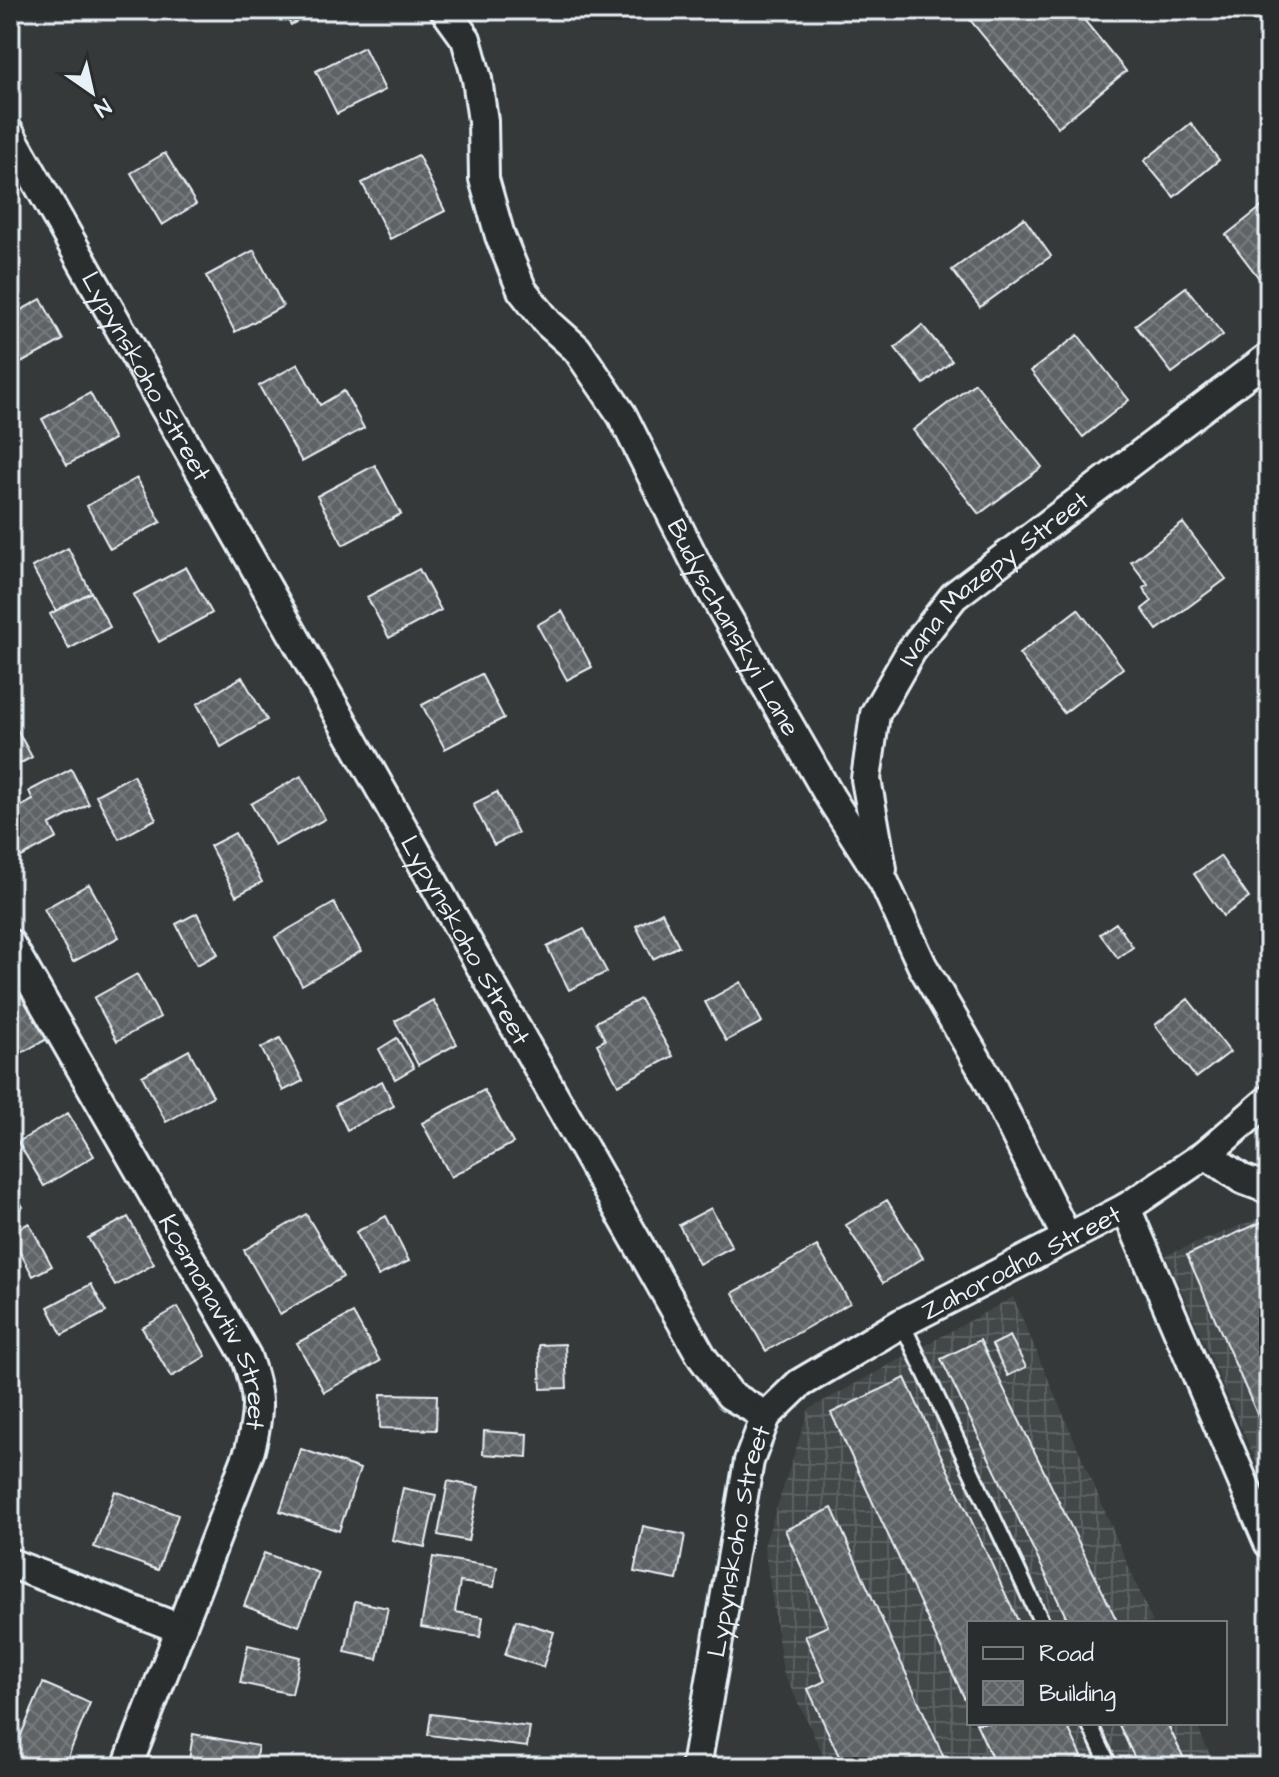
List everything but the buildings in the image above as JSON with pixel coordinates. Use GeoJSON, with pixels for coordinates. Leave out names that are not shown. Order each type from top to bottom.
{"type":"FeatureCollection","features":[{"type":"Feature","properties":{"kind":"street","name":"Budyschanskyi Lane"},"geometry":{"type":"LineString","coordinates":[[445,10],[466,39],[477,79],[483,121],[484,179],[500,236],[522,290],[548,323],[577,349],[622,415],[698,567],[830,797],[884,882],[922,965],[988,1079],[1067,1238]]}},
{"type":"Feature","properties":{"kind":"street","name":"Lypynskoho Street"},"geometry":{"type":"LineString","coordinates":[[10,134],[702,1357],[730,1395],[766,1416],[749,1461],[696,1767]]}},
{"type":"Feature","properties":{"kind":"street","name":"Ivana Mazepy Street"},"geometry":{"type":"LineString","coordinates":[[884,882],[866,779],[875,714],[911,651],[954,596],[1269,357]]}},
{"type":"Feature","properties":{"kind":"street","name":"Kosmonavtiv Street"},"geometry":{"type":"LineString","coordinates":[[10,944],[246,1356],[257,1387],[258,1418],[250,1450],[127,1767]]}},
{"type":"Feature","properties":{"kind":"street","name":"Zahorodna Street"},"geometry":{"type":"LineString","coordinates":[[766,1416],[799,1384],[902,1323],[1126,1208],[1206,1154],[1269,1100]]}},
{"type":"Feature","properties":{"kind":"street"},"geometry":{"type":"LineString","coordinates":[[1206,1154],[1242,1179],[1269,1189]]}},
{"type":"Feature","properties":{"kind":"street"},"geometry":{"type":"LineString","coordinates":[[1126,1208],[1269,1543]]}},
{"type":"Feature","properties":{"kind":"street"},"geometry":{"type":"LineString","coordinates":[[10,1563],[181,1629]]}},
{"type":"Feature","properties":{"kind":"lane"},"geometry":{"type":"LineString","coordinates":[[902,1323],[1041,1621]]}},
{"type":"Feature","properties":{"kind":"lane"},"geometry":{"type":"LineString","coordinates":[[1090,1725],[1110,1767]]}},
{"type":"Feature","properties":{"kind":"shaded area"},"geometry":{"type":"Polygon","coordinates":[[[1267,1215],[1269,1221],[1269,1492],[1166,1255],[1267,1215]]]}},
{"type":"Feature","properties":{"kind":"shaded area"},"geometry":{"type":"Polygon","coordinates":[[[1013,1297],[1152,1621],[967,1621],[967,1725],[1197,1725],[1215,1767],[829,1767],[783,1672],[764,1546],[809,1409],[1013,1297]]]}}]}
